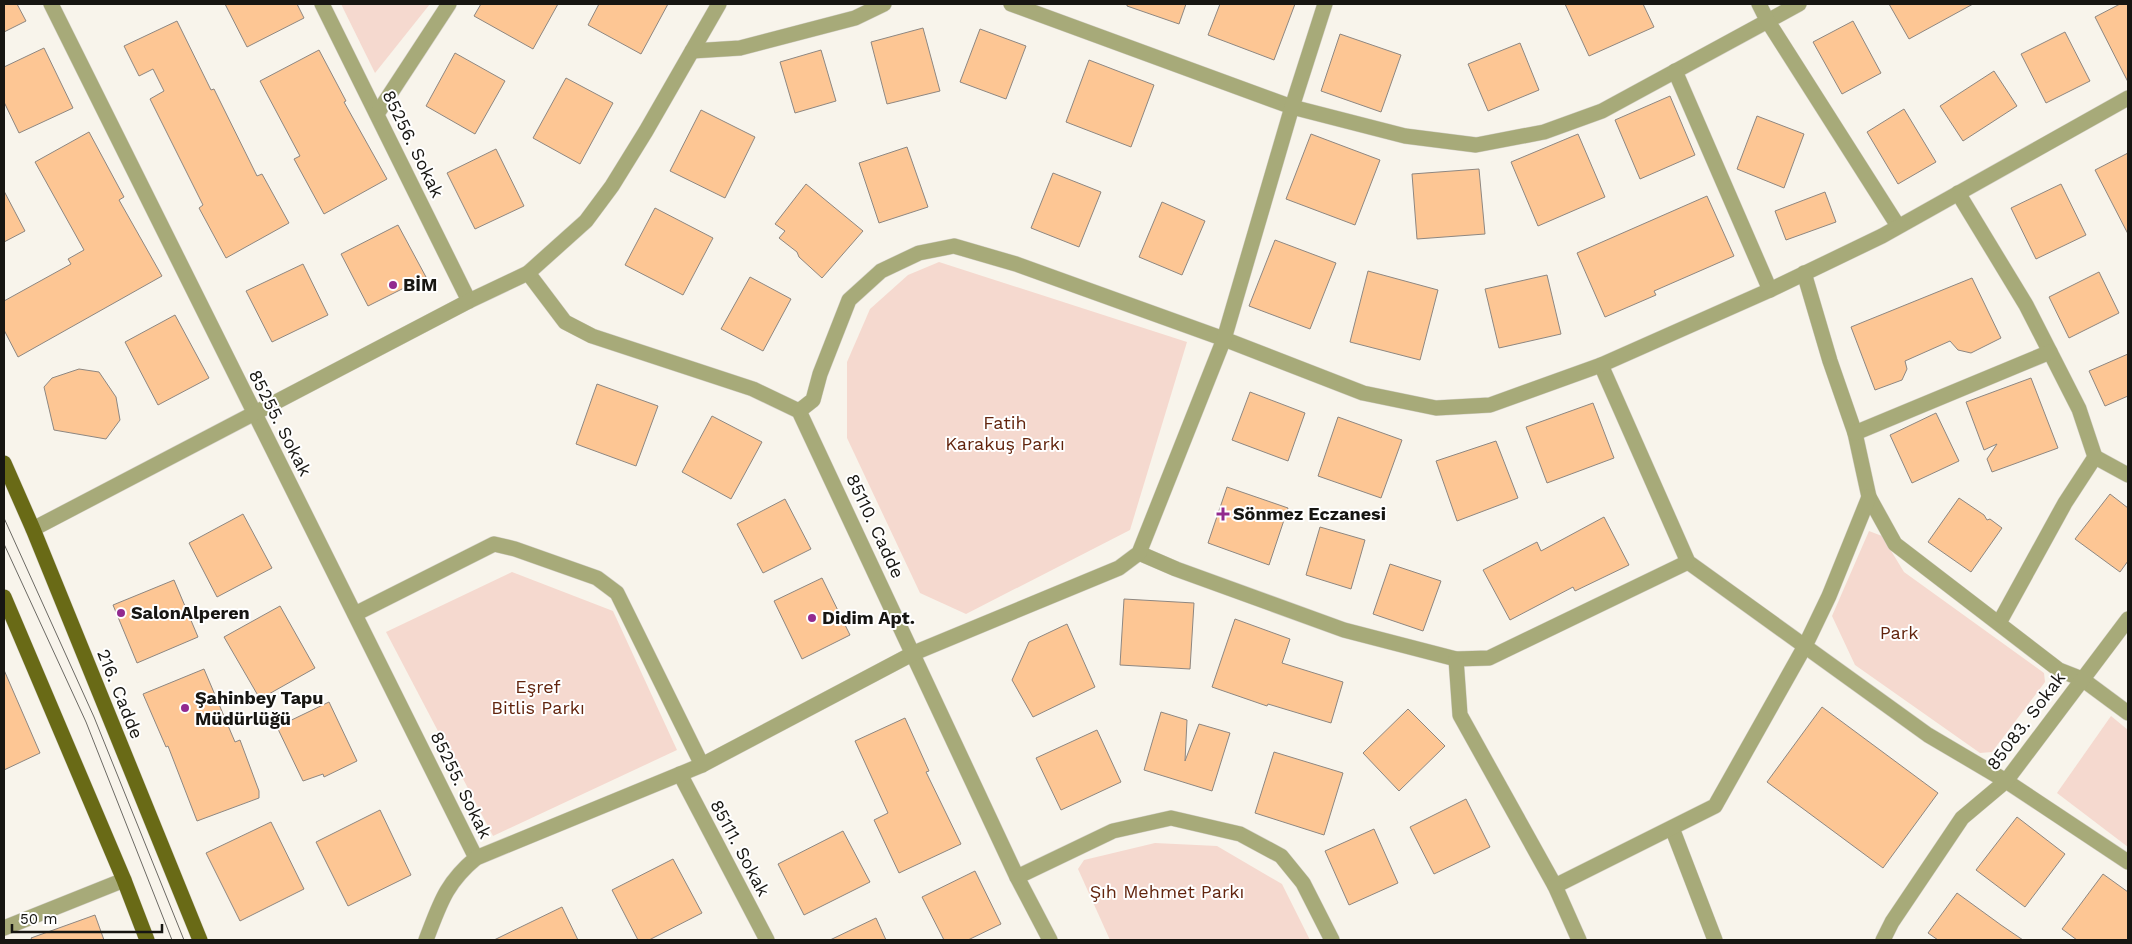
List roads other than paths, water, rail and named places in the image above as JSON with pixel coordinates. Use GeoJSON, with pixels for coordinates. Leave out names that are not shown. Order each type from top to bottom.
{"type":"FeatureCollection","features":[{"type":"Feature","properties":{"kind":"main road","name":"216. Cadde"},"geometry":{"type":"LineString","coordinates":[[4,463],[34,529],[200,940]]}},
{"type":"Feature","properties":{"kind":"main road"},"geometry":{"type":"LineString","coordinates":[[4,597],[124,880],[147,940]]}},
{"type":"Feature","properties":{"kind":"street","name":"85255. Sokak"},"geometry":{"type":"LineString","coordinates":[[51,4],[476,858]]}},
{"type":"Feature","properties":{"kind":"street","name":"85256. Sokak"},"geometry":{"type":"LineString","coordinates":[[322,4],[469,301]]}},
{"type":"Feature","properties":{"kind":"street"},"geometry":{"type":"LineString","coordinates":[[377,114],[449,4]]}},
{"type":"Feature","properties":{"kind":"street"},"geometry":{"type":"LineString","coordinates":[[34,529],[469,301],[528,273],[586,221],[612,186],[719,4]]}},
{"type":"Feature","properties":{"kind":"street"},"geometry":{"type":"LineString","coordinates":[[692,51],[740,48],[855,18],[884,4]]}},
{"type":"Feature","properties":{"kind":"street"},"geometry":{"type":"LineString","coordinates":[[1011,4],[1292,107],[1406,136],[1476,145],[1544,132],[1602,111],[1798,4]]}},
{"type":"Feature","properties":{"kind":"street"},"geometry":{"type":"LineString","coordinates":[[426,940],[446,890],[460,871],[476,858],[702,765],[914,653],[1119,568],[1139,552],[1224,339],[1292,107],[1325,4]]}},
{"type":"Feature","properties":{"kind":"street"},"geometry":{"type":"LineString","coordinates":[[1759,4],[1767,20],[1898,226]]}},
{"type":"Feature","properties":{"kind":"street"},"geometry":{"type":"LineString","coordinates":[[1675,71],[1770,290]]}},
{"type":"Feature","properties":{"kind":"street"},"geometry":{"type":"LineString","coordinates":[[528,273],[565,322],[592,336],[753,389],[799,411],[813,400],[820,374],[849,300],[881,271],[919,252],[954,246],[1016,264],[1224,339],[1362,393],[1436,408],[1490,405],[1601,365],[1770,290],[1898,226],[2128,98]]}},
{"type":"Feature","properties":{"kind":"street"},"geometry":{"type":"LineString","coordinates":[[1958,193],[2026,305],[2079,409],[2095,456],[2128,475]]}},
{"type":"Feature","properties":{"kind":"street"},"geometry":{"type":"LineString","coordinates":[[1804,273],[1830,361],[1855,433],[1869,497],[1895,544],[2059,670],[2082,679],[2128,714]]}},
{"type":"Feature","properties":{"kind":"street"},"geometry":{"type":"LineString","coordinates":[[1855,433],[2050,352]]}},
{"type":"Feature","properties":{"kind":"street"},"geometry":{"type":"LineString","coordinates":[[1601,365],[1688,562],[1928,735],[2006,781],[2128,862]]}},
{"type":"Feature","properties":{"kind":"street","name":"85110. Cadde"},"geometry":{"type":"LineString","coordinates":[[799,411],[1017,876],[1050,940]]}},
{"type":"Feature","properties":{"kind":"street"},"geometry":{"type":"LineString","coordinates":[[1999,623],[2065,504],[2095,456]]}},
{"type":"Feature","properties":{"kind":"street"},"geometry":{"type":"LineString","coordinates":[[1555,886],[1716,806],[1805,646],[1829,596],[1869,497]]}},
{"type":"Feature","properties":{"kind":"street"},"geometry":{"type":"LineString","coordinates":[[355,614],[494,544],[515,549],[597,578],[617,592],[702,765]]}},
{"type":"Feature","properties":{"kind":"street"},"geometry":{"type":"LineString","coordinates":[[1139,552],[1176,569],[1344,630],[1456,659],[1489,658],[1688,562]]}},
{"type":"Feature","properties":{"kind":"street","name":"85083. Sokak"},"geometry":{"type":"LineString","coordinates":[[1883,940],[1892,922],[1962,818],[2006,781],[2128,619]]}},
{"type":"Feature","properties":{"kind":"street"},"geometry":{"type":"LineString","coordinates":[[1456,659],[1460,715],[1555,886],[1579,940]]}},
{"type":"Feature","properties":{"kind":"street","name":"85111. Sokak"},"geometry":{"type":"LineString","coordinates":[[680,774],[767,940]]}},
{"type":"Feature","properties":{"kind":"street"},"geometry":{"type":"LineString","coordinates":[[1017,876],[1113,831],[1171,818],[1240,834],[1281,856],[1303,883],[1332,940]]}},
{"type":"Feature","properties":{"kind":"street"},"geometry":{"type":"LineString","coordinates":[[1672,828],[1715,940]]}},
{"type":"Feature","properties":{"kind":"street"},"geometry":{"type":"LineString","coordinates":[[4,928],[124,880]]}},
{"type":"Feature","properties":{"kind":"tram line"},"geometry":{"type":"LineString","coordinates":[[4,518],[94,717],[184,940]]}},
{"type":"Feature","properties":{"kind":"tram line"},"geometry":{"type":"LineString","coordinates":[[4,544],[86,722],[172,940]]}},
{"type":"Feature","properties":{"kind":"place","name":"BİM"},"geometry":{"type":"Point","coordinates":[393,285]}},
{"type":"Feature","properties":{"kind":"place","name":"Sönmez Eczanesi"},"geometry":{"type":"Point","coordinates":[1223,514]}},
{"type":"Feature","properties":{"kind":"place","name":"SalonAlperen"},"geometry":{"type":"Point","coordinates":[121,613]}},
{"type":"Feature","properties":{"kind":"place","name":"Didim Apt."},"geometry":{"type":"Point","coordinates":[812,618]}},
{"type":"Feature","properties":{"kind":"place","name":"Şahinbey Tapu Müdürlüğü"},"geometry":{"type":"Point","coordinates":[185,708]}},
{"type":"Feature","properties":{"kind":"park label","name":"Fatih Karakuş Parkı"},"geometry":{"type":"Point","coordinates":[1005,433]}},
{"type":"Feature","properties":{"kind":"park label","name":"Park"},"geometry":{"type":"Point","coordinates":[1899,633]}},
{"type":"Feature","properties":{"kind":"park label","name":"Eşref Bitlis Parkı"},"geometry":{"type":"Point","coordinates":[538,698]}},
{"type":"Feature","properties":{"kind":"park label","name":"Şıh Mehmet Parkı"},"geometry":{"type":"Point","coordinates":[1167,892]}}]}
